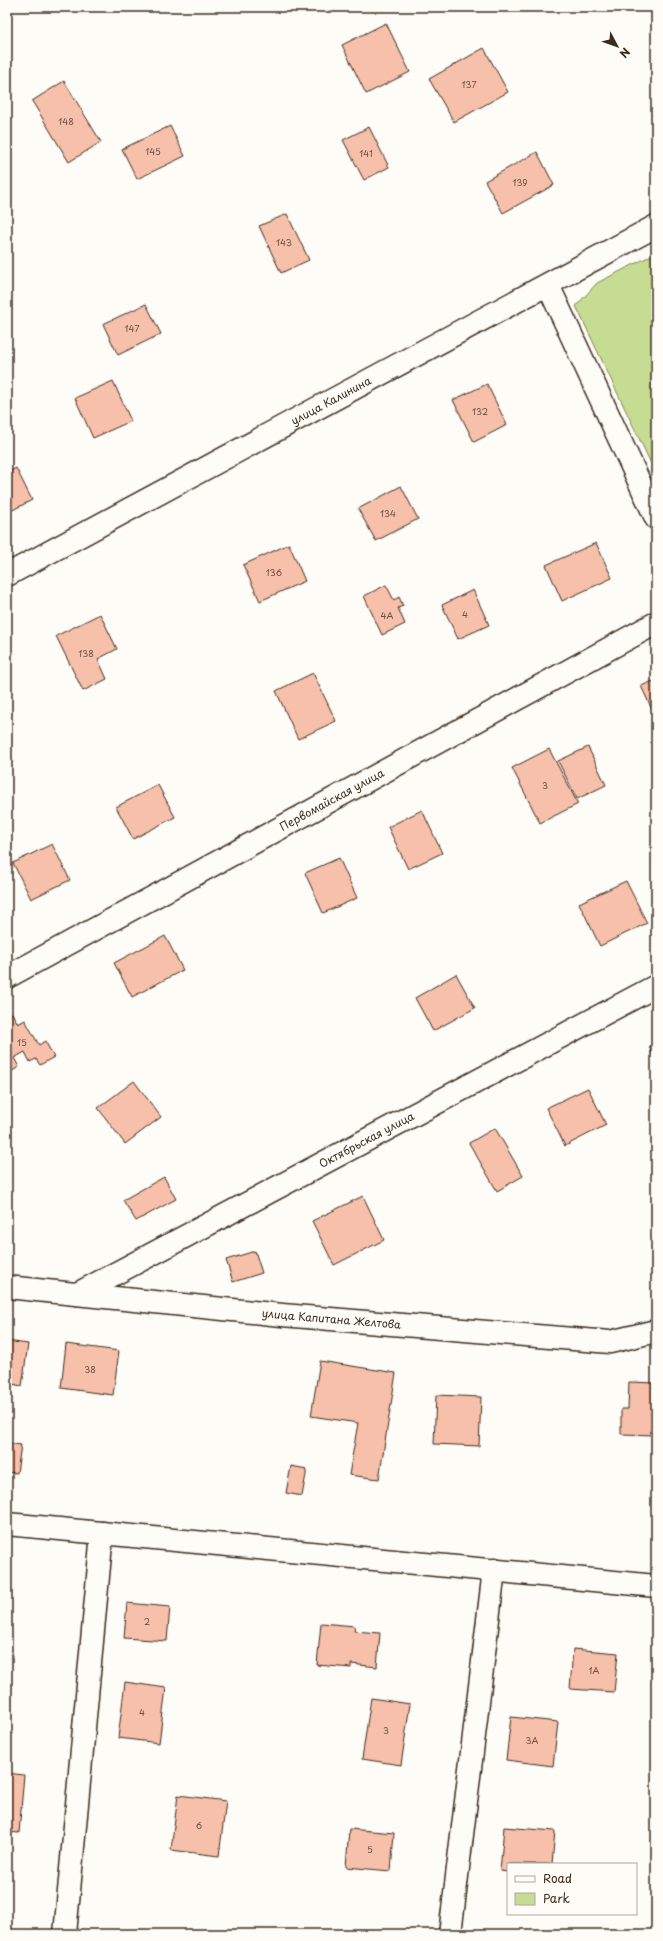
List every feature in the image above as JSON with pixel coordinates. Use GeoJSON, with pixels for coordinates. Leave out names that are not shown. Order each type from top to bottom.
{"type":"FeatureCollection","features":[{"type":"Feature","properties":{"kind":"street","name":"улица Калинина"},"geometry":{"type":"LineString","coordinates":[[7,575],[656,226]]}},
{"type":"Feature","properties":{"kind":"street"},"geometry":{"type":"LineString","coordinates":[[548,285],[656,518]]}},
{"type":"Feature","properties":{"kind":"street","name":"Первомайская улица"},"geometry":{"type":"LineString","coordinates":[[7,976],[656,623]]}},
{"type":"Feature","properties":{"kind":"street","name":"Октябрьская улица"},"geometry":{"type":"LineString","coordinates":[[77,1294],[656,986]]}},
{"type":"Feature","properties":{"kind":"street","name":"улица Капитана Желтова"},"geometry":{"type":"LineString","coordinates":[[7,1287],[282,1315],[610,1342],[656,1331]]}},
{"type":"Feature","properties":{"kind":"street"},"geometry":{"type":"LineString","coordinates":[[7,1524],[656,1586]]}},
{"type":"Feature","properties":{"kind":"street"},"geometry":{"type":"LineString","coordinates":[[65,1934],[102,1533]]}},
{"type":"Feature","properties":{"kind":"street"},"geometry":{"type":"LineString","coordinates":[[450,1934],[494,1570]]}},
{"type":"Feature","properties":{"kind":"green space"},"geometry":{"type":"Polygon","coordinates":[[[656,253],[656,474],[576,306],[597,283],[656,253]]]}},
{"type":"Feature","properties":{"kind":"building"},"geometry":{"type":"Polygon","coordinates":[[[386,23],[410,72],[366,94],[342,45],[386,23]]]}},
{"type":"Feature","properties":{"kind":"building"},"geometry":{"type":"Polygon","coordinates":[[[484,48],[508,92],[454,122],[429,79],[484,48]]]}},
{"type":"Feature","properties":{"kind":"building"},"geometry":{"type":"Polygon","coordinates":[[[64,81],[101,142],[69,162],[32,101],[64,81]]]}},
{"type":"Feature","properties":{"kind":"building"},"geometry":{"type":"Polygon","coordinates":[[[170,126],[185,156],[137,179],[122,149],[170,126]]]}},
{"type":"Feature","properties":{"kind":"building"},"geometry":{"type":"Polygon","coordinates":[[[369,127],[389,167],[364,180],[343,140],[369,127]]]}},
{"type":"Feature","properties":{"kind":"building"},"geometry":{"type":"Polygon","coordinates":[[[537,152],[554,185],[503,213],[485,181],[537,152]]]}},
{"type":"Feature","properties":{"kind":"building"},"geometry":{"type":"Polygon","coordinates":[[[287,214],[309,260],[281,273],[259,226],[287,214]]]}},
{"type":"Feature","properties":{"kind":"building"},"geometry":{"type":"Polygon","coordinates":[[[656,289],[656,301],[651,292],[656,289]]]}},
{"type":"Feature","properties":{"kind":"building"},"geometry":{"type":"Polygon","coordinates":[[[146,304],[161,334],[118,355],[103,324],[146,304]]]}},
{"type":"Feature","properties":{"kind":"building"},"geometry":{"type":"Polygon","coordinates":[[[113,381],[131,421],[93,438],[75,398],[113,381]]]}},
{"type":"Feature","properties":{"kind":"building"},"geometry":{"type":"Polygon","coordinates":[[[487,384],[507,425],[474,442],[453,400],[487,384]]]}},
{"type":"Feature","properties":{"kind":"building"},"geometry":{"type":"Polygon","coordinates":[[[16,468],[32,500],[7,513],[7,473],[16,468]]]}},
{"type":"Feature","properties":{"kind":"building"},"geometry":{"type":"Polygon","coordinates":[[[401,486],[418,519],[376,541],[358,509],[401,486]]]}},
{"type":"Feature","properties":{"kind":"building"},"geometry":{"type":"Polygon","coordinates":[[[596,543],[612,578],[562,601],[546,565],[596,543]]]}},
{"type":"Feature","properties":{"kind":"building"},"geometry":{"type":"Polygon","coordinates":[[[289,544],[305,581],[260,601],[243,565],[289,544]]]}},
{"type":"Feature","properties":{"kind":"building"},"geometry":{"type":"Polygon","coordinates":[[[386,585],[394,600],[399,597],[403,606],[398,608],[405,624],[382,635],[364,596],[386,585]]]}},
{"type":"Feature","properties":{"kind":"building"},"geometry":{"type":"Polygon","coordinates":[[[473,590],[489,625],[458,639],[442,605],[473,590]]]}},
{"type":"Feature","properties":{"kind":"building"},"geometry":{"type":"Polygon","coordinates":[[[100,614],[117,649],[98,659],[107,679],[83,691],[56,636],[100,614]]]}},
{"type":"Feature","properties":{"kind":"building"},"geometry":{"type":"Polygon","coordinates":[[[313,673],[336,721],[298,739],[276,691],[313,673]]]}},
{"type":"Feature","properties":{"kind":"building"},"geometry":{"type":"Polygon","coordinates":[[[656,680],[656,718],[641,686],[656,680]]]}},
{"type":"Feature","properties":{"kind":"building"},"geometry":{"type":"Polygon","coordinates":[[[588,747],[606,785],[577,799],[558,761],[588,747]]]}},
{"type":"Feature","properties":{"kind":"building"},"geometry":{"type":"Polygon","coordinates":[[[549,749],[578,804],[540,823],[512,768],[549,749]]]}},
{"type":"Feature","properties":{"kind":"building"},"geometry":{"type":"Polygon","coordinates":[[[158,785],[175,817],[133,839],[116,807],[158,785]]]}},
{"type":"Feature","properties":{"kind":"building"},"geometry":{"type":"Polygon","coordinates":[[[422,810],[442,853],[408,869],[388,827],[422,810]]]}},
{"type":"Feature","properties":{"kind":"building"},"geometry":{"type":"Polygon","coordinates":[[[52,844],[70,880],[31,899],[13,863],[52,844]]]}},
{"type":"Feature","properties":{"kind":"building"},"geometry":{"type":"Polygon","coordinates":[[[339,858],[357,898],[323,913],[305,873],[339,858]]]}},
{"type":"Feature","properties":{"kind":"building"},"geometry":{"type":"Polygon","coordinates":[[[626,881],[647,923],[600,946],[579,903],[626,881]]]}},
{"type":"Feature","properties":{"kind":"building"},"geometry":{"type":"Polygon","coordinates":[[[165,936],[183,970],[132,997],[114,963],[165,936]]]}},
{"type":"Feature","properties":{"kind":"building"},"geometry":{"type":"Polygon","coordinates":[[[456,974],[475,1008],[433,1031],[415,998],[456,974]]]}},
{"type":"Feature","properties":{"kind":"building"},"geometry":{"type":"Polygon","coordinates":[[[12,1013],[18,1024],[25,1020],[39,1045],[45,1041],[54,1057],[40,1065],[36,1059],[30,1062],[25,1052],[14,1058],[19,1067],[7,1074],[7,1016],[12,1013]]]}},
{"type":"Feature","properties":{"kind":"building"},"geometry":{"type":"Polygon","coordinates":[[[656,1044],[656,1061],[649,1047],[656,1044]]]}},
{"type":"Feature","properties":{"kind":"building"},"geometry":{"type":"Polygon","coordinates":[[[134,1081],[161,1117],[125,1144],[98,1108],[134,1081]]]}},
{"type":"Feature","properties":{"kind":"building"},"geometry":{"type":"Polygon","coordinates":[[[588,1088],[606,1125],[565,1146],[546,1108],[588,1088]]]}},
{"type":"Feature","properties":{"kind":"building"},"geometry":{"type":"Polygon","coordinates":[[[495,1128],[523,1176],[497,1191],[469,1143],[495,1128]]]}},
{"type":"Feature","properties":{"kind":"building"},"geometry":{"type":"Polygon","coordinates":[[[164,1177],[176,1199],[136,1221],[123,1200],[164,1177]]]}},
{"type":"Feature","properties":{"kind":"building"},"geometry":{"type":"Polygon","coordinates":[[[363,1196],[384,1240],[334,1265],[312,1221],[363,1196]]]}},
{"type":"Feature","properties":{"kind":"building"},"geometry":{"type":"Polygon","coordinates":[[[255,1251],[262,1273],[233,1282],[226,1260],[255,1251]]]}},
{"type":"Feature","properties":{"kind":"building"},"geometry":{"type":"Polygon","coordinates":[[[7,1341],[28,1344],[22,1386],[7,1383],[7,1341]]]}},
{"type":"Feature","properties":{"kind":"building"},"geometry":{"type":"Polygon","coordinates":[[[66,1344],[119,1351],[113,1395],[61,1388],[66,1344]]]}},
{"type":"Feature","properties":{"kind":"building"},"geometry":{"type":"Polygon","coordinates":[[[320,1361],[396,1373],[379,1479],[349,1475],[358,1423],[311,1416],[320,1361]]]}},
{"type":"Feature","properties":{"kind":"building"},"geometry":{"type":"Polygon","coordinates":[[[629,1382],[656,1383],[656,1435],[621,1434],[621,1409],[628,1409],[629,1382]]]}},
{"type":"Feature","properties":{"kind":"building"},"geometry":{"type":"Polygon","coordinates":[[[436,1395],[481,1397],[479,1446],[434,1444],[436,1395]]]}},
{"type":"Feature","properties":{"kind":"building"},"geometry":{"type":"Polygon","coordinates":[[[7,1443],[21,1445],[17,1473],[7,1472],[7,1443]]]}},
{"type":"Feature","properties":{"kind":"building"},"geometry":{"type":"Polygon","coordinates":[[[291,1466],[307,1469],[302,1496],[286,1493],[291,1466]]]}},
{"type":"Feature","properties":{"kind":"building"},"geometry":{"type":"Polygon","coordinates":[[[127,1603],[170,1607],[167,1641],[124,1638],[127,1603]]]}},
{"type":"Feature","properties":{"kind":"building"},"geometry":{"type":"Polygon","coordinates":[[[321,1623],[355,1626],[354,1631],[380,1633],[377,1667],[351,1664],[351,1668],[317,1665],[321,1623]]]}},
{"type":"Feature","properties":{"kind":"building"},"geometry":{"type":"Polygon","coordinates":[[[573,1649],[618,1653],[614,1692],[570,1689],[573,1649]]]}},
{"type":"Feature","properties":{"kind":"building"},"geometry":{"type":"Polygon","coordinates":[[[125,1682],[166,1688],[159,1743],[118,1738],[125,1682]]]}},
{"type":"Feature","properties":{"kind":"building"},"geometry":{"type":"Polygon","coordinates":[[[371,1698],[410,1704],[401,1765],[362,1759],[371,1698]]]}},
{"type":"Feature","properties":{"kind":"building"},"geometry":{"type":"Polygon","coordinates":[[[511,1717],[558,1722],[553,1766],[506,1760],[511,1717]]]}},
{"type":"Feature","properties":{"kind":"building"},"geometry":{"type":"Polygon","coordinates":[[[7,1773],[24,1775],[19,1833],[7,1832],[7,1773]]]}},
{"type":"Feature","properties":{"kind":"building"},"geometry":{"type":"Polygon","coordinates":[[[178,1795],[226,1801],[219,1856],[171,1850],[178,1795]]]}},
{"type":"Feature","properties":{"kind":"building"},"geometry":{"type":"Polygon","coordinates":[[[504,1827],[555,1831],[552,1863],[507,1863],[507,1872],[500,1871],[504,1827]]]}},
{"type":"Feature","properties":{"kind":"building"},"geometry":{"type":"Polygon","coordinates":[[[349,1829],[394,1833],[391,1871],[346,1867],[349,1829]]]}},
{"type":"Feature","properties":{"kind":"building"},"geometry":{"type":"Polygon","coordinates":[[[613,1930],[638,1933],[638,1934],[613,1934],[613,1930]]]}}]}
